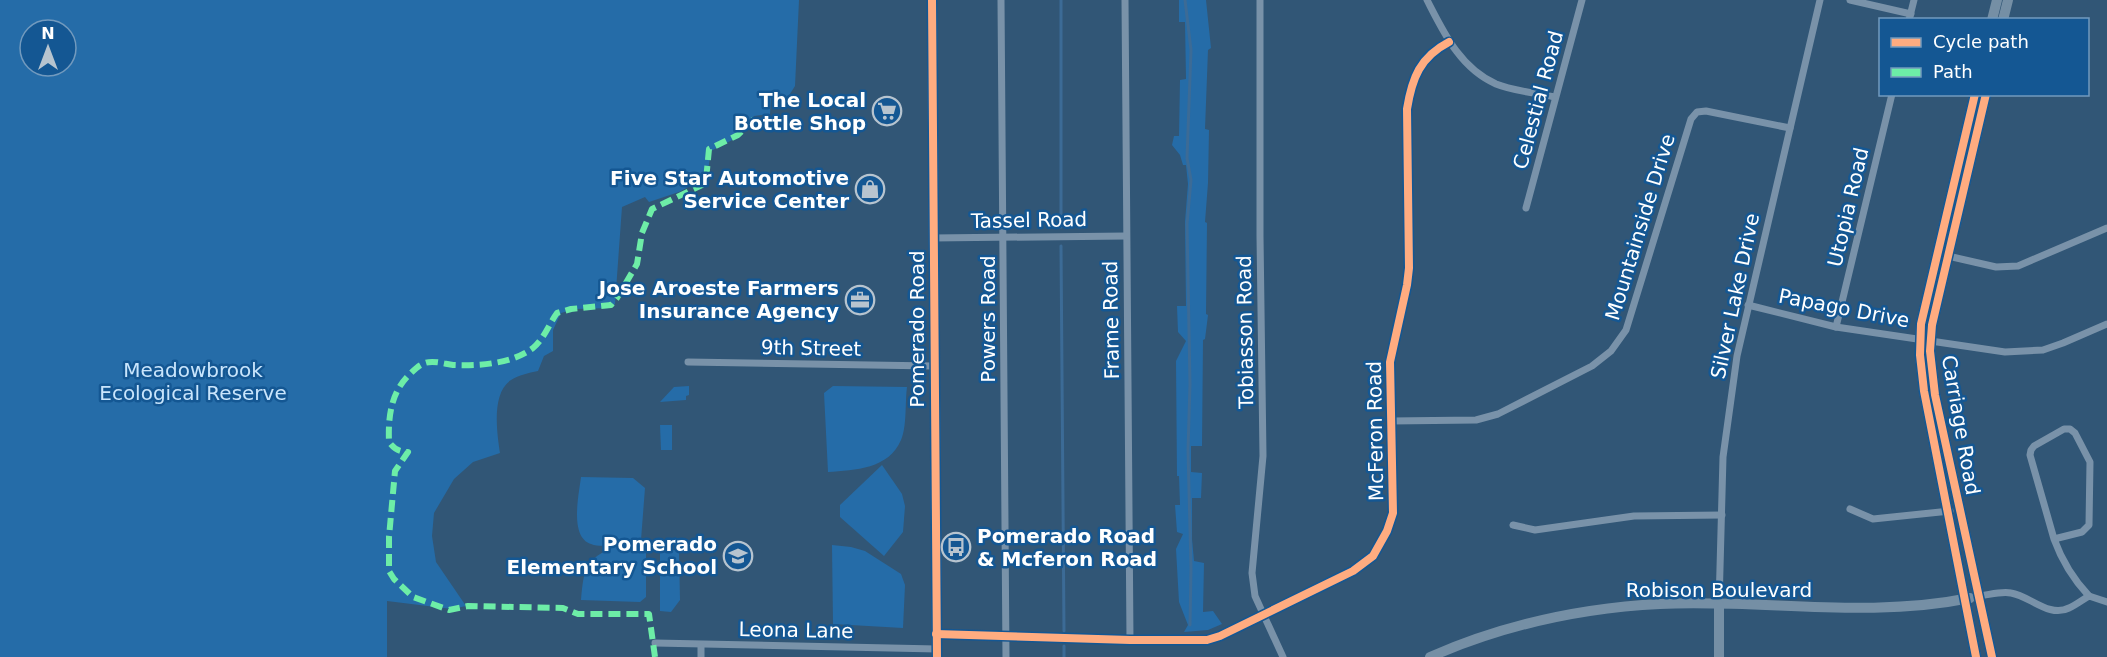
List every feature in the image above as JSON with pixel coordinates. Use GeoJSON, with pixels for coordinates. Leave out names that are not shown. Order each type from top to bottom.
{"type":"FeatureCollection","features":[{"type":"Feature","properties":{"kind":"main road","name":"Pomerado Road"},"geometry":{"type":"LineString","coordinates":[[932,0],[933,366],[937,653]]}},
{"type":"Feature","properties":{"kind":"street","name":"Powers Road"},"geometry":{"type":"LineString","coordinates":[[1001,0],[1006,657]]}},
{"type":"Feature","properties":{"kind":"street","name":"Frame Road"},"geometry":{"type":"LineString","coordinates":[[1125,0],[1130,640]]}},
{"type":"Feature","properties":{"kind":"street","name":"Tobiasson Road"},"geometry":{"type":"LineString","coordinates":[[1260,0],[1263,456],[1252,573],[1255,596],[1283,657]]}},
{"type":"Feature","properties":{"kind":"street"},"geometry":{"type":"LineString","coordinates":[[1427,0],[1449,42],[1473,70],[1497,84],[1555,97]]}},
{"type":"Feature","properties":{"kind":"street","name":"Celestial Road"},"geometry":{"type":"LineString","coordinates":[[1526,208],[1582,0]]}},
{"type":"Feature","properties":{"kind":"street","name":"Silver Lake Drive"},"geometry":{"type":"LineString","coordinates":[[1719,605],[1725,446],[1737,356],[1820,0]]}},
{"type":"Feature","properties":{"kind":"street"},"geometry":{"type":"LineString","coordinates":[[1850,0],[1910,17],[1914,0]]}},
{"type":"Feature","properties":{"kind":"street"},"geometry":{"type":"LineString","coordinates":[[1992,18],[1997,0]]}},
{"type":"Feature","properties":{"kind":"street"},"geometry":{"type":"LineString","coordinates":[[2004,18],[2008,0]]}},
{"type":"Feature","properties":{"kind":"street","name":"McFeron Road"},"geometry":{"type":"LineString","coordinates":[[936,634],[1207,640],[1220,636],[1353,571],[1373,556],[1387,531],[1393,513],[1390,353],[1409,268],[1407,108],[1410,91],[1419,67],[1435,50],[1449,42]]}},
{"type":"Feature","properties":{"kind":"street","name":"Utopia Road"},"geometry":{"type":"LineString","coordinates":[[1836,327],[1892,96]]}},
{"type":"Feature","properties":{"kind":"street","name":"Carriage Road"},"geometry":{"type":"LineString","coordinates":[[1975,96],[1925,340],[1976,657]]}},
{"type":"Feature","properties":{"kind":"street","name":"Carriage Road"},"geometry":{"type":"LineString","coordinates":[[1942,255],[1985,96]]}},
{"type":"Feature","properties":{"kind":"street","name":"Mountainside Drive"},"geometry":{"type":"LineString","coordinates":[[1390,421],[1476,420],[1498,414],[1592,366],[1611,351],[1626,330],[1691,119],[1697,112],[1706,111],[1790,129]]}},
{"type":"Feature","properties":{"kind":"street"},"geometry":{"type":"LineString","coordinates":[[1942,255],[1996,267],[2018,266],[2107,228]]}},
{"type":"Feature","properties":{"kind":"street","name":"Tassel Road"},"geometry":{"type":"LineString","coordinates":[[933,238],[1126,236]]}},
{"type":"Feature","properties":{"kind":"street","name":"Papago Drive"},"geometry":{"type":"LineString","coordinates":[[1748,305],[1836,327],[2005,352],[2043,350],[2107,324]]}},
{"type":"Feature","properties":{"kind":"street","name":"9th Street"},"geometry":{"type":"LineString","coordinates":[[688,362],[933,366]]}},
{"type":"Feature","properties":{"kind":"street"},"geometry":{"type":"LineString","coordinates":[[2055,539],[2082,532],[2089,525],[2090,462],[2075,433],[2067,429],[2043,441],[2030,452],[2055,539],[2067,567],[2089,596],[2107,602]]}},
{"type":"Feature","properties":{"kind":"street"},"geometry":{"type":"LineString","coordinates":[[1850,509],[1873,519],[1954,510]]}},
{"type":"Feature","properties":{"kind":"street","name":"Carriage Road"},"geometry":{"type":"LineString","coordinates":[[1954,510],[1979,596],[1992,657]]}},
{"type":"Feature","properties":{"kind":"street"},"geometry":{"type":"LineString","coordinates":[[1513,525],[1535,530],[1634,516],[1722,515]]}},
{"type":"Feature","properties":{"kind":"street"},"geometry":{"type":"LineString","coordinates":[[1979,596],[2002,592],[2013,593],[2046,608],[2063,610],[2089,596]]}},
{"type":"Feature","properties":{"kind":"street","name":"Robison Boulevard"},"geometry":{"type":"LineString","coordinates":[[1430,657],[1496,632],[1595,610],[1662,604],[1869,609],[1937,604],[1979,596]]}},
{"type":"Feature","properties":{"kind":"street"},"geometry":{"type":"LineString","coordinates":[[1719,605],[1719,657]]}},
{"type":"Feature","properties":{"kind":"street","name":"Leona Lane"},"geometry":{"type":"LineString","coordinates":[[655,643],[937,653]]}},
{"type":"Feature","properties":{"kind":"street"},"geometry":{"type":"LineString","coordinates":[[700,645],[701,657]]}},
{"type":"Feature","properties":{"kind":"green space","name":"Meadowbrook Ecological Reserve"},"geometry":{"type":"Polygon","coordinates":[[[0,0],[799,0],[795,86],[788,97],[771,98],[770,114],[754,116],[738,137],[711,151],[707,177],[679,192],[649,202],[645,197],[622,207],[615,304],[610,308],[575,309],[561,313],[553,330],[553,351],[544,356],[538,371],[520,375],[505,386],[500,394],[497,414],[500,453],[473,462],[454,479],[434,513],[432,536],[436,562],[466,606],[452,609],[387,601],[387,657],[0,657],[0,0]]]}},
{"type":"Feature","properties":{"kind":"green space"},"geometry":{"type":"Polygon","coordinates":[[[1179,0],[1206,0],[1211,48],[1208,50],[1205,129],[1209,130],[1205,222],[1207,223],[1206,314],[1208,315],[1203,340],[1202,446],[1191,446],[1191,472],[1202,473],[1201,498],[1192,498],[1192,539],[1194,561],[1204,563],[1203,612],[1213,611],[1222,624],[1208,630],[1184,632],[1188,625],[1179,602],[1176,549],[1183,534],[1177,532],[1175,505],[1180,505],[1179,476],[1177,476],[1176,361],[1186,341],[1178,332],[1177,306],[1186,306],[1185,222],[1188,184],[1186,165],[1183,165],[1180,155],[1172,145],[1174,136],[1179,136],[1180,80],[1186,79],[1185,22],[1179,22],[1179,0]]]}},
{"type":"Feature","properties":{"kind":"green space"},"geometry":{"type":"Polygon","coordinates":[[[689,386],[689,395],[686,396],[686,400],[660,402],[674,387],[689,386]]]}},
{"type":"Feature","properties":{"kind":"green space"},"geometry":{"type":"Polygon","coordinates":[[[833,386],[907,387],[903,435],[896,450],[888,457],[860,469],[828,472],[824,393],[833,386]]]}},
{"type":"Feature","properties":{"kind":"green space"},"geometry":{"type":"Polygon","coordinates":[[[660,425],[672,425],[672,450],[661,450],[660,425]]]}},
{"type":"Feature","properties":{"kind":"green space"},"geometry":{"type":"Polygon","coordinates":[[[882,465],[902,494],[905,506],[903,532],[884,556],[840,517],[840,505],[882,465]]]}},
{"type":"Feature","properties":{"kind":"green space"},"geometry":{"type":"Polygon","coordinates":[[[581,477],[633,478],[645,488],[641,540],[646,541],[646,597],[640,602],[581,600],[583,580],[588,566],[597,556],[615,546],[591,544],[584,540],[580,533],[577,504],[581,477]]]}},
{"type":"Feature","properties":{"kind":"green space"},"geometry":{"type":"Polygon","coordinates":[[[832,545],[865,551],[901,574],[905,585],[903,628],[833,624],[832,545]]]}},
{"type":"Feature","properties":{"kind":"green space"},"geometry":{"type":"Polygon","coordinates":[[[660,550],[679,550],[680,600],[671,612],[660,611],[660,550]]]}},
{"type":"Feature","properties":{"kind":"waterway"},"geometry":{"type":"LineString","coordinates":[[1061,0],[1061,227]]}},
{"type":"Feature","properties":{"kind":"waterway"},"geometry":{"type":"LineString","coordinates":[[1185,0],[1191,50],[1187,158],[1191,180],[1187,224],[1190,384],[1188,450],[1190,625]]}},
{"type":"Feature","properties":{"kind":"waterway"},"geometry":{"type":"LineString","coordinates":[[1061,246],[1064,631]]}},
{"type":"Feature","properties":{"kind":"waterway"},"geometry":{"type":"LineString","coordinates":[[1064,646],[1064,657]]}},
{"type":"Feature","properties":{"kind":"marked path"},"geometry":{"type":"LineString","coordinates":[[655,657],[649,614],[578,614],[563,608],[468,606],[449,610],[413,597],[389,571],[389,537],[395,471],[408,452],[397,450],[389,442],[390,414],[395,397],[404,381],[423,364],[439,362],[474,365],[515,358],[537,344],[557,313],[571,309],[611,305],[637,264],[642,233],[652,209],[702,185],[706,180],[709,149],[738,135],[755,118]]}},
{"type":"Feature","properties":{"kind":"cycle path"},"geometry":{"type":"LineString","coordinates":[[932,0],[937,657]]}},
{"type":"Feature","properties":{"kind":"cycle path"},"geometry":{"type":"LineString","coordinates":[[936,634],[1207,640],[1220,636],[1353,571],[1373,556],[1387,531],[1393,513],[1390,362],[1409,268],[1407,109],[1415,78],[1424,62],[1431,54],[1449,42]]}},
{"type":"Feature","properties":{"kind":"cycle path"},"geometry":{"type":"LineString","coordinates":[[1975,96],[1921,324],[1920,355],[1924,391],[1976,657]]}},
{"type":"Feature","properties":{"kind":"cycle path"},"geometry":{"type":"LineString","coordinates":[[1986,96],[1932,325],[1930,351],[1935,395],[1992,657]]}},
{"type":"Feature","properties":{"kind":"place","name":"The Local Bottle Shop"},"geometry":{"type":"Point","coordinates":[887,111]}},
{"type":"Feature","properties":{"kind":"place","name":"Five Star Automotive Service Center"},"geometry":{"type":"Point","coordinates":[870,189]}},
{"type":"Feature","properties":{"kind":"place","name":"Jose Aroeste Farmers Insurance Agency"},"geometry":{"type":"Point","coordinates":[860,300]}},
{"type":"Feature","properties":{"kind":"place","name":"Pomerado Road & Mcferon Road"},"geometry":{"type":"Point","coordinates":[956,547]}},
{"type":"Feature","properties":{"kind":"place","name":"Pomerado Elementary School"},"geometry":{"type":"Point","coordinates":[738,556]}}]}
